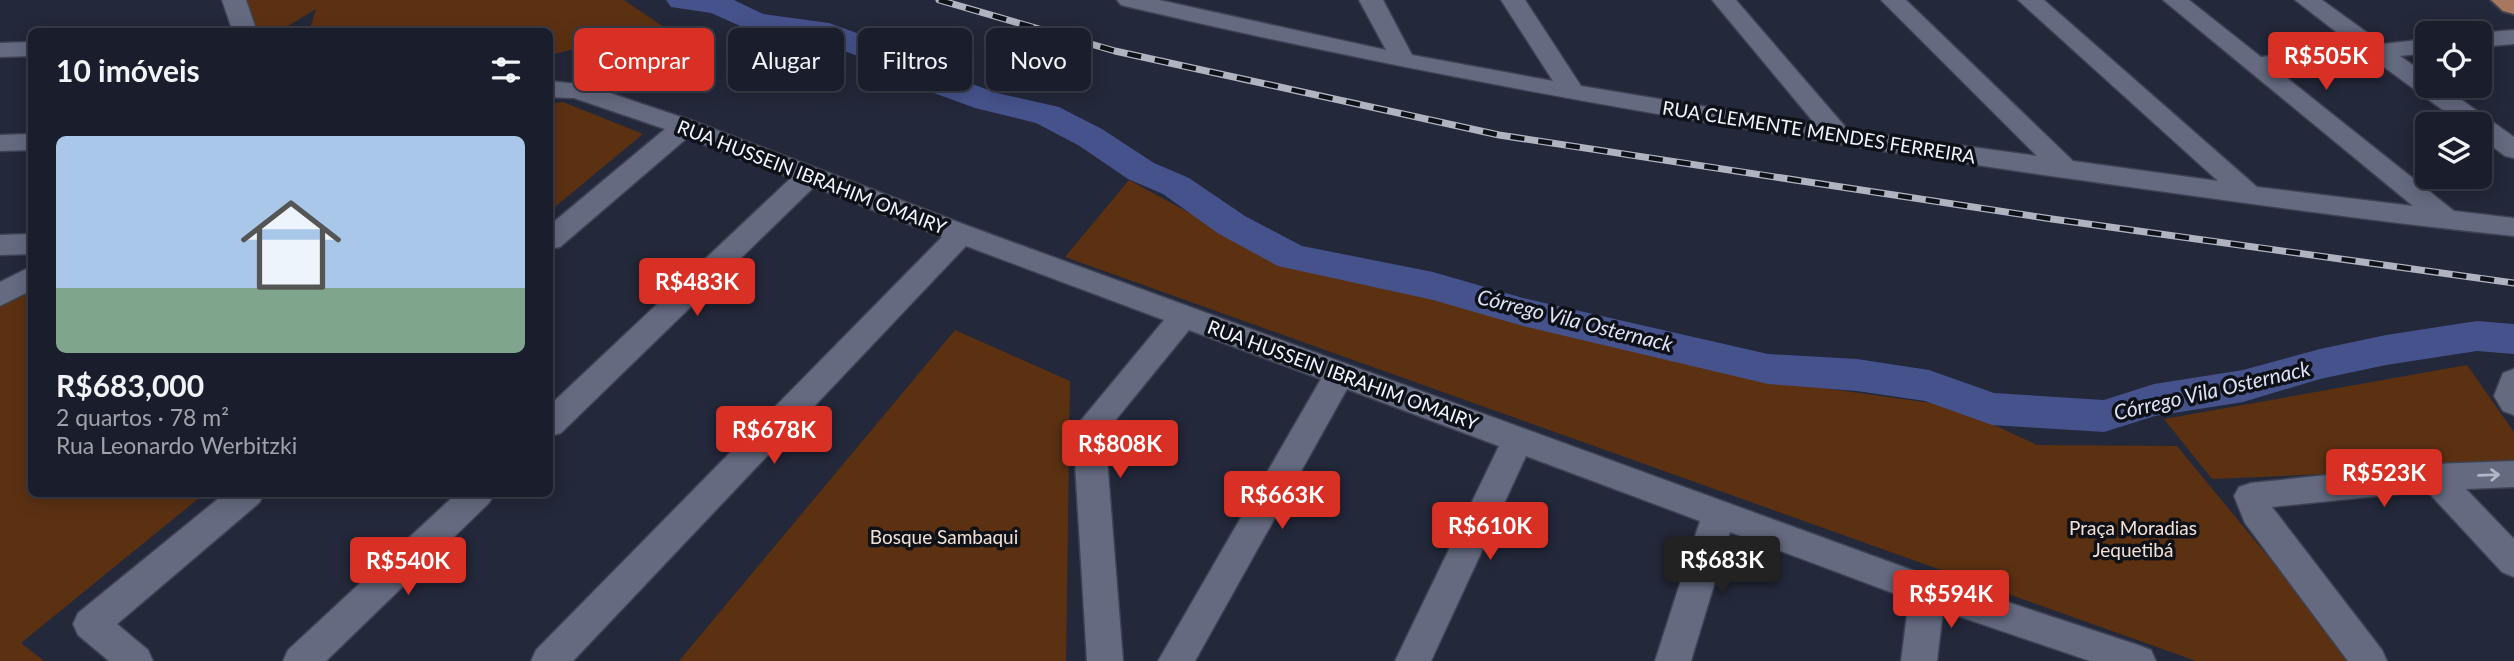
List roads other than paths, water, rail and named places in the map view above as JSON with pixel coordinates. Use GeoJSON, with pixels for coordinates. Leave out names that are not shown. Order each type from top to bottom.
{"type":"FeatureCollection","features":[{"type":"Feature","properties":{"kind":"main road"},"geometry":{"type":"LineString","coordinates":[[2506,0],[2514,5]]}},
{"type":"Feature","properties":{"kind":"street"},"geometry":{"type":"LineString","coordinates":[[234,0],[244,28]]}},
{"type":"Feature","properties":{"kind":"street","name":"RUA CLEMENTE MENDES FERREIRA"},"geometry":{"type":"LineString","coordinates":[[1129,0],[1238,27],[1573,93],[1841,138],[2514,227]]}},
{"type":"Feature","properties":{"kind":"street"},"geometry":{"type":"LineString","coordinates":[[1228,0],[1238,27]]}},
{"type":"Feature","properties":{"kind":"street"},"geometry":{"type":"LineString","coordinates":[[1371,0],[1403,60]]}},
{"type":"Feature","properties":{"kind":"street"},"geometry":{"type":"LineString","coordinates":[[1513,0],[1573,93]]}},
{"type":"Feature","properties":{"kind":"street"},"geometry":{"type":"LineString","coordinates":[[1724,0],[1841,138]]}},
{"type":"Feature","properties":{"kind":"street"},"geometry":{"type":"LineString","coordinates":[[1893,0],[2065,169]]}},
{"type":"Feature","properties":{"kind":"street"},"geometry":{"type":"LineString","coordinates":[[2030,0],[2249,194]]}},
{"type":"Feature","properties":{"kind":"street"},"geometry":{"type":"LineString","coordinates":[[2175,0],[2447,220]]}},
{"type":"Feature","properties":{"kind":"street"},"geometry":{"type":"LineString","coordinates":[[2307,0],[2461,112]]}},
{"type":"Feature","properties":{"kind":"street"},"geometry":{"type":"LineString","coordinates":[[2256,65],[2415,47]]}},
{"type":"Feature","properties":{"kind":"street"},"geometry":{"type":"LineString","coordinates":[[0,50],[28,49]]}},
{"type":"Feature","properties":{"kind":"street","name":"RUA HUSSEIN IBRAHIM OMAIRY"},"geometry":{"type":"LineString","coordinates":[[553,89],[577,90],[684,127],[961,234],[1928,591],[2138,661]]}},
{"type":"Feature","properties":{"kind":"street"},"geometry":{"type":"LineString","coordinates":[[553,237],[684,127]]}},
{"type":"Feature","properties":{"kind":"street"},"geometry":{"type":"LineString","coordinates":[[2492,134],[2514,150]]}},
{"type":"Feature","properties":{"kind":"street"},"geometry":{"type":"LineString","coordinates":[[0,144],[28,142]]}},
{"type":"Feature","properties":{"kind":"street"},"geometry":{"type":"LineString","coordinates":[[553,421],[810,176]]}},
{"type":"Feature","properties":{"kind":"street"},"geometry":{"type":"LineString","coordinates":[[549,661],[961,234]]}},
{"type":"Feature","properties":{"kind":"street"},"geometry":{"type":"LineString","coordinates":[[0,245],[28,244]]}},
{"type":"Feature","properties":{"kind":"street"},"geometry":{"type":"LineString","coordinates":[[0,296],[28,278]]}},
{"type":"Feature","properties":{"kind":"street"},"geometry":{"type":"LineString","coordinates":[[1105,661],[1089,430],[1184,316]]}},
{"type":"Feature","properties":{"kind":"street"},"geometry":{"type":"LineString","coordinates":[[1176,661],[1340,374]]}},
{"type":"Feature","properties":{"kind":"street"},"geometry":{"type":"LineString","coordinates":[[2514,381],[2510,396],[2514,402]]}},
{"type":"Feature","properties":{"kind":"street"},"geometry":{"type":"LineString","coordinates":[[1413,661],[1518,439]]}},
{"type":"Feature","properties":{"kind":"street"},"geometry":{"type":"LineString","coordinates":[[2369,661],[2257,513],[2251,496],[2434,477],[2514,474]]}},
{"type":"Feature","properties":{"kind":"street"},"geometry":{"type":"LineString","coordinates":[[2434,477],[2514,562]]}},
{"type":"Feature","properties":{"kind":"street"},"geometry":{"type":"LineString","coordinates":[[135,661],[91,624],[243,497]]}},
{"type":"Feature","properties":{"kind":"street"},"geometry":{"type":"LineString","coordinates":[[301,661],[474,497]]}},
{"type":"Feature","properties":{"kind":"street"},"geometry":{"type":"LineString","coordinates":[[1673,661],[1719,514]]}},
{"type":"Feature","properties":{"kind":"street"},"geometry":{"type":"LineString","coordinates":[[1919,661],[1928,591]]}},
{"type":"Feature","properties":{"kind":"waterway","name":"Córrego Vila Osternack"},"geometry":{"type":"LineString","coordinates":[[682,0],[719,5],[756,23],[818,30],[863,49],[886,55],[913,74],[987,101],[1047,115],[1090,137],[1141,171],[1176,186],[1232,225],[1292,257],[1433,286],[1523,312],[1768,369],[1857,375],[1929,386],[1992,409],[2104,416],[2154,400],[2243,386],[2320,364],[2386,350],[2477,336],[2514,339]]}},
{"type":"Feature","properties":{"kind":"railway"},"geometry":{"type":"LineString","coordinates":[[939,0],[1115,51],[1499,135],[2052,219],[2514,283]]}},
{"type":"Feature","properties":{"kind":"park label","name":"Bosque Sambaqui"},"geometry":{"type":"Point","coordinates":[944,537]}},
{"type":"Feature","properties":{"kind":"park label","name":"Praça Moradias Jequetibá"},"geometry":{"type":"Point","coordinates":[2133,539]}}]}
